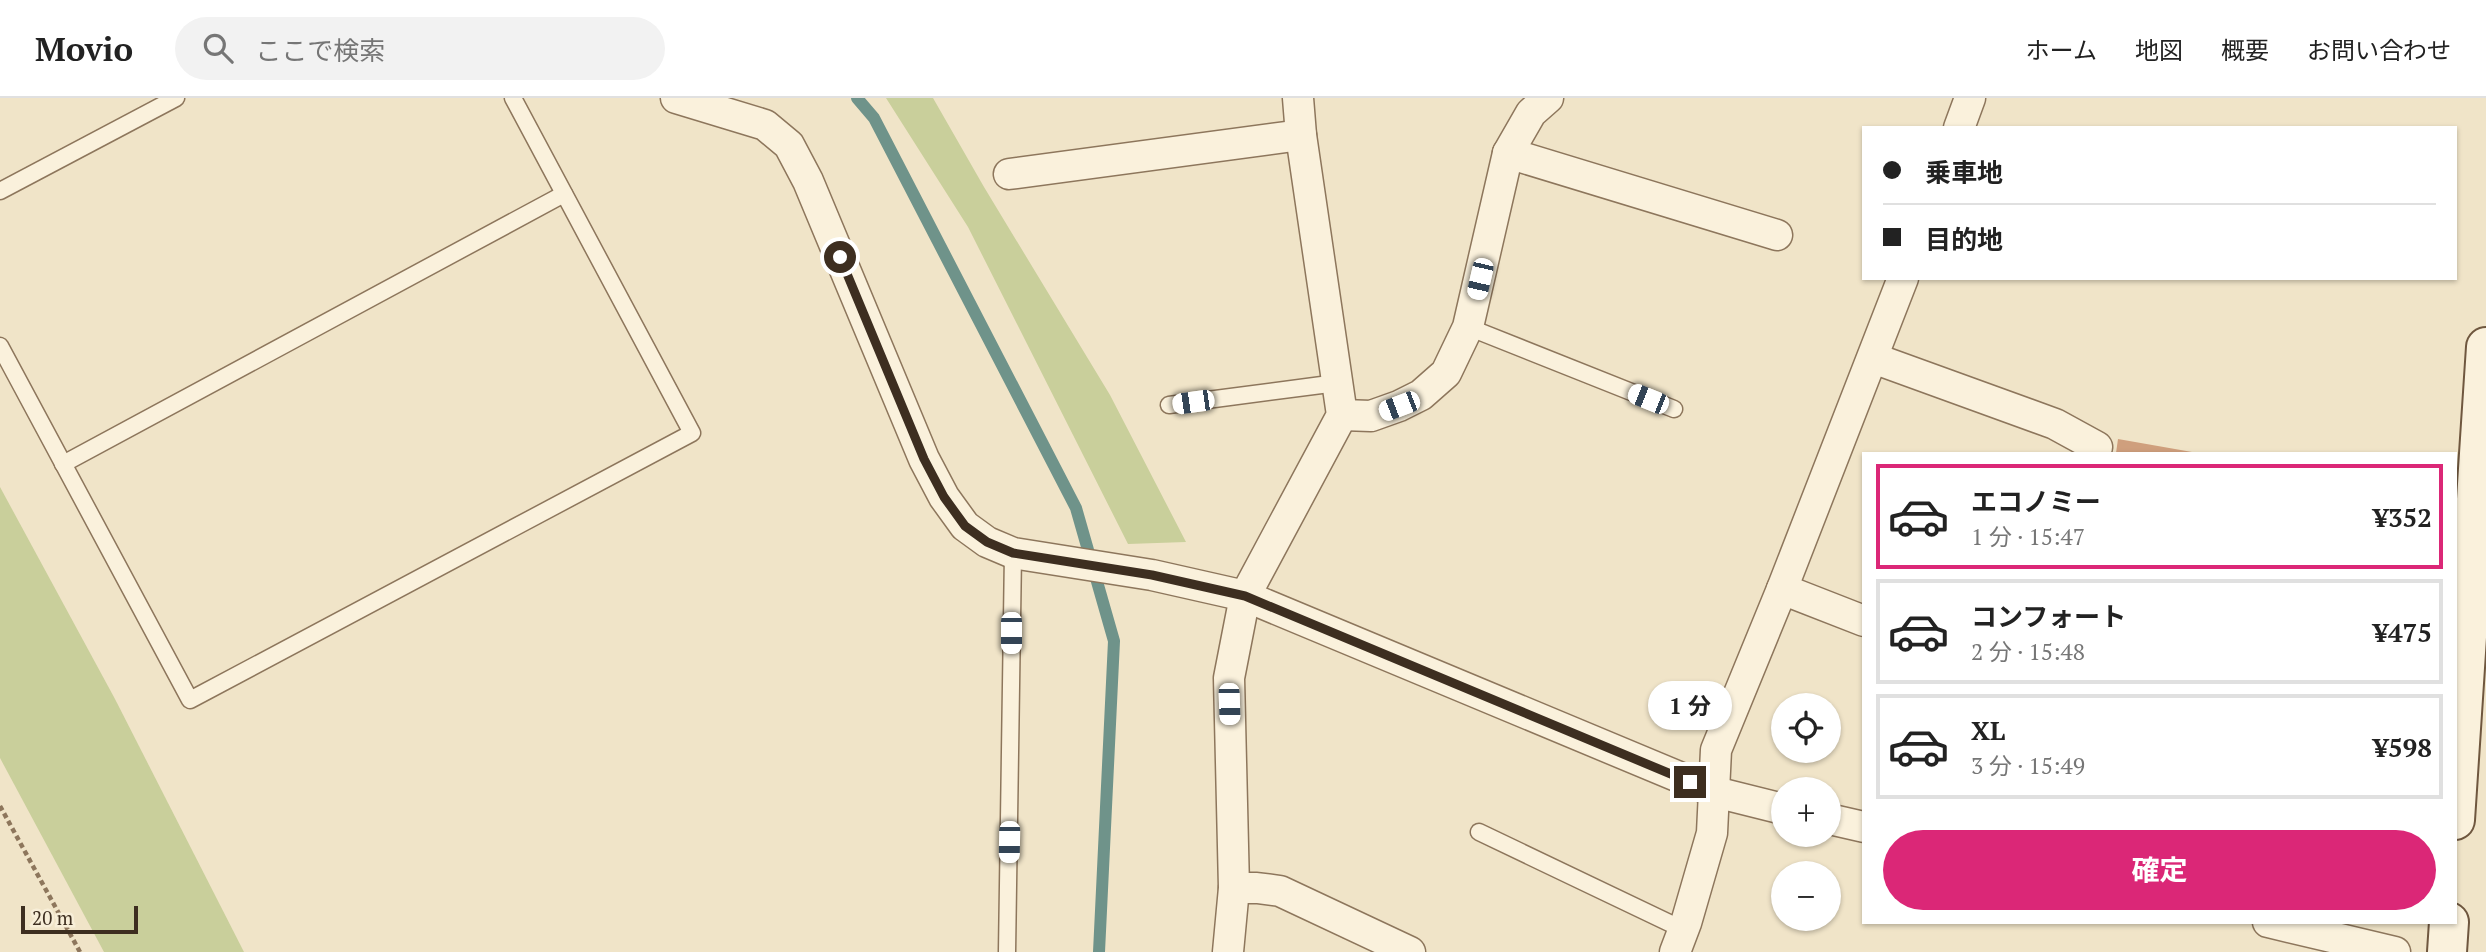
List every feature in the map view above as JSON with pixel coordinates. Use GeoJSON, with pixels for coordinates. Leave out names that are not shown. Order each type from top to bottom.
{"type":"FeatureCollection","features":[{"type":"Feature","properties":{"kind":"main road"},"geometry":{"type":"LineString","coordinates":[[2457,799],[2478,581],[2486,347]]}},
{"type":"Feature","properties":{"kind":"main road"},"geometry":{"type":"LineString","coordinates":[[2447,952],[2449,924]]}},
{"type":"Feature","properties":{"kind":"street"},"geometry":{"type":"LineString","coordinates":[[676,98],[765,125],[789,145],[808,181],[924,459],[944,497],[965,526],[987,542],[1013,553],[1152,575],[1245,596],[1715,792],[1771,805]]}},
{"type":"Feature","properties":{"kind":"street"},"geometry":{"type":"LineString","coordinates":[[1228,952],[1234,888],[1229,678],[1245,596],[1342,415],[1301,135],[1298,98]]}},
{"type":"Feature","properties":{"kind":"street"},"geometry":{"type":"LineString","coordinates":[[1342,415],[1371,416],[1421,395],[1446,373],[1468,327],[1508,153],[1531,113],[1548,98]]}},
{"type":"Feature","properties":{"kind":"street"},"geometry":{"type":"LineString","coordinates":[[1960,126],[1970,98]]}},
{"type":"Feature","properties":{"kind":"street"},"geometry":{"type":"LineString","coordinates":[[1009,174],[1301,135]]}},
{"type":"Feature","properties":{"kind":"street"},"geometry":{"type":"LineString","coordinates":[[1508,153],[1777,235]]}},
{"type":"Feature","properties":{"kind":"street"},"geometry":{"type":"LineString","coordinates":[[1679,941],[1712,834],[1716,750],[1902,280]]}},
{"type":"Feature","properties":{"kind":"street"},"geometry":{"type":"LineString","coordinates":[[1873,358],[2054,424],[2097,447]]}},
{"type":"Feature","properties":{"kind":"street"},"geometry":{"type":"LineString","coordinates":[[1782,589],[1862,620]]}},
{"type":"Feature","properties":{"kind":"street"},"geometry":{"type":"LineString","coordinates":[[1841,822],[1862,827]]}},
{"type":"Feature","properties":{"kind":"street"},"geometry":{"type":"LineString","coordinates":[[1234,888],[1280,891],[1410,952]]}},
{"type":"Feature","properties":{"kind":"street"},"geometry":{"type":"LineString","coordinates":[[2276,924],[2395,952]]}},
{"type":"Feature","properties":{"kind":"lane"},"geometry":{"type":"LineString","coordinates":[[0,191],[155,103],[176,98]]}},
{"type":"Feature","properties":{"kind":"lane"},"geometry":{"type":"LineString","coordinates":[[0,346],[190,700],[692,433],[513,98]]}},
{"type":"Feature","properties":{"kind":"lane"},"geometry":{"type":"LineString","coordinates":[[63,464],[564,194]]}},
{"type":"Feature","properties":{"kind":"lane"},"geometry":{"type":"LineString","coordinates":[[1468,327],[1674,409]]}},
{"type":"Feature","properties":{"kind":"lane"},"geometry":{"type":"LineString","coordinates":[[1169,405],[1337,383]]}},
{"type":"Feature","properties":{"kind":"lane"},"geometry":{"type":"LineString","coordinates":[[1007,952],[1013,553]]}},
{"type":"Feature","properties":{"kind":"lane"},"geometry":{"type":"LineString","coordinates":[[1479,832],[1679,941]]}},
{"type":"Feature","properties":{"kind":"path"},"geometry":{"type":"LineString","coordinates":[[0,806],[80,952]]}},
{"type":"Feature","properties":{"kind":"green space"},"geometry":{"type":"Polygon","coordinates":[[[886,98],[933,98],[1110,395],[1186,542],[1128,544],[968,227],[886,98]]]}},
{"type":"Feature","properties":{"kind":"green space"},"geometry":{"type":"Polygon","coordinates":[[[0,487],[115,699],[244,952],[104,952],[0,758],[0,487]]]}},
{"type":"Feature","properties":{"kind":"building"},"geometry":{"type":"Polygon","coordinates":[[[2118,439],[2192,452],[2116,452],[2118,439]]]}},
{"type":"Feature","properties":{"kind":"waterway"},"geometry":{"type":"LineString","coordinates":[[857,98],[874,118],[1076,508],[1114,641],[1099,952]]}},
{"type":"Feature","properties":{"kind":"route"},"geometry":{"type":"LineString","coordinates":[[840,257],[924,459],[944,497],[965,526],[987,542],[1013,553],[1152,575],[1245,596],[1690,782]]}}]}
